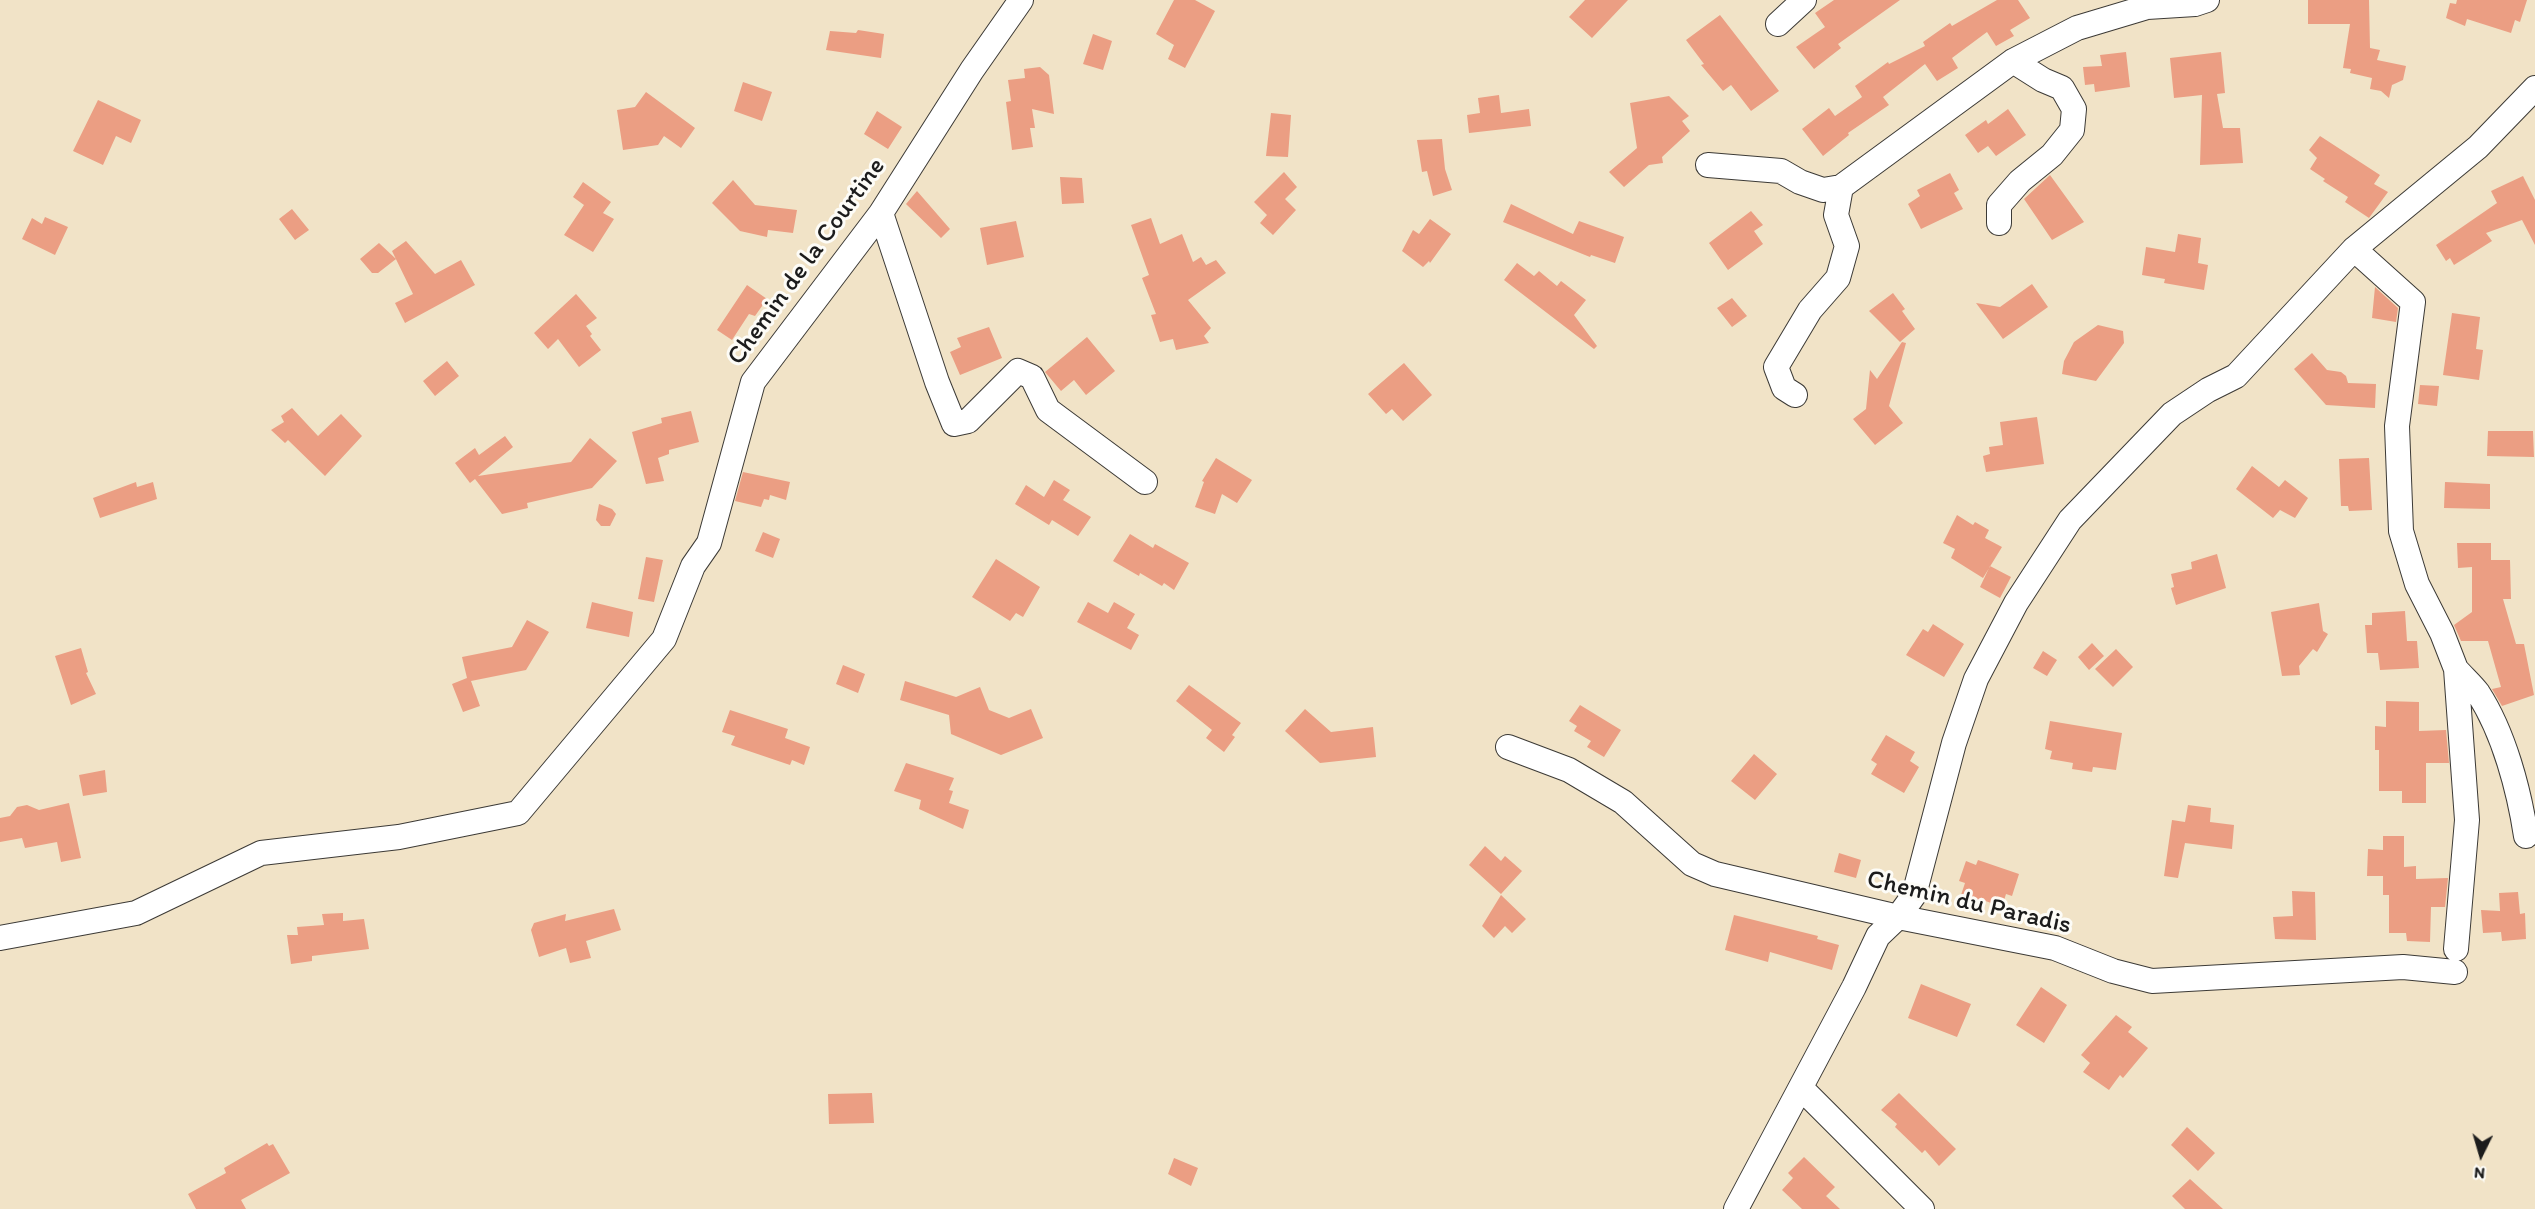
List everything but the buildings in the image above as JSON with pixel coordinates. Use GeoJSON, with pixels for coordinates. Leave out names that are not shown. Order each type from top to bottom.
{"type":"FeatureCollection","features":[{"type":"Feature","properties":{"kind":"street","name":"Chemin de la Courtine"},"geometry":{"type":"LineString","coordinates":[[0,938],[136,914],[261,852],[399,837],[518,813],[664,639],[693,566],[711,536],[753,382],[881,213],[972,70],[1021,0]]}},
{"type":"Feature","properties":{"kind":"street"},"geometry":{"type":"LineString","coordinates":[[1778,24],[1804,0]]}},
{"type":"Feature","properties":{"kind":"street"},"geometry":{"type":"LineString","coordinates":[[1708,165],[1781,171],[1800,182],[1823,190],[1841,187],[2013,60],[2076,28],[2147,7],[2195,4],[2207,0]]}},
{"type":"Feature","properties":{"kind":"street"},"geometry":{"type":"LineString","coordinates":[[1999,223],[1999,205],[2020,181],[2052,155],[2072,130],[2074,108],[2062,88],[2043,81],[2013,60]]}},
{"type":"Feature","properties":{"kind":"street"},"geometry":{"type":"LineString","coordinates":[[1736,1209],[1736,1205],[1854,987],[1878,936],[1898,917],[1914,895],[1954,743],[1976,679],[2016,603],[2070,520],[2172,414],[2208,390],[2236,376],[2354,249],[2478,147],[2535,88]]}},
{"type":"Feature","properties":{"kind":"street"},"geometry":{"type":"LineString","coordinates":[[1795,396],[1784,388],[1776,367],[1810,310],[1838,278],[1847,246],[1836,215],[1841,187]]}},
{"type":"Feature","properties":{"kind":"street"},"geometry":{"type":"LineString","coordinates":[[881,213],[937,382],[954,424],[968,422],[1018,370],[1032,377],[1048,410],[1145,482]]}},
{"type":"Feature","properties":{"kind":"street"},"geometry":{"type":"LineString","coordinates":[[2354,249],[2414,302],[2397,426],[2401,531],[2417,584],[2442,633],[2456,669],[2478,693],[2499,736],[2519,791],[2526,836]]}},
{"type":"Feature","properties":{"kind":"street","name":"Chemin du Paradis"},"geometry":{"type":"LineString","coordinates":[[1508,747],[1569,770],[1623,802],[1692,864],[1715,874],[1898,917],[2055,948],[2113,971],[2152,981],[2403,967],[2456,961],[2468,820],[2456,669]]}},
{"type":"Feature","properties":{"kind":"street"},"geometry":{"type":"LineString","coordinates":[[1801,1088],[1922,1209]]}}]}
